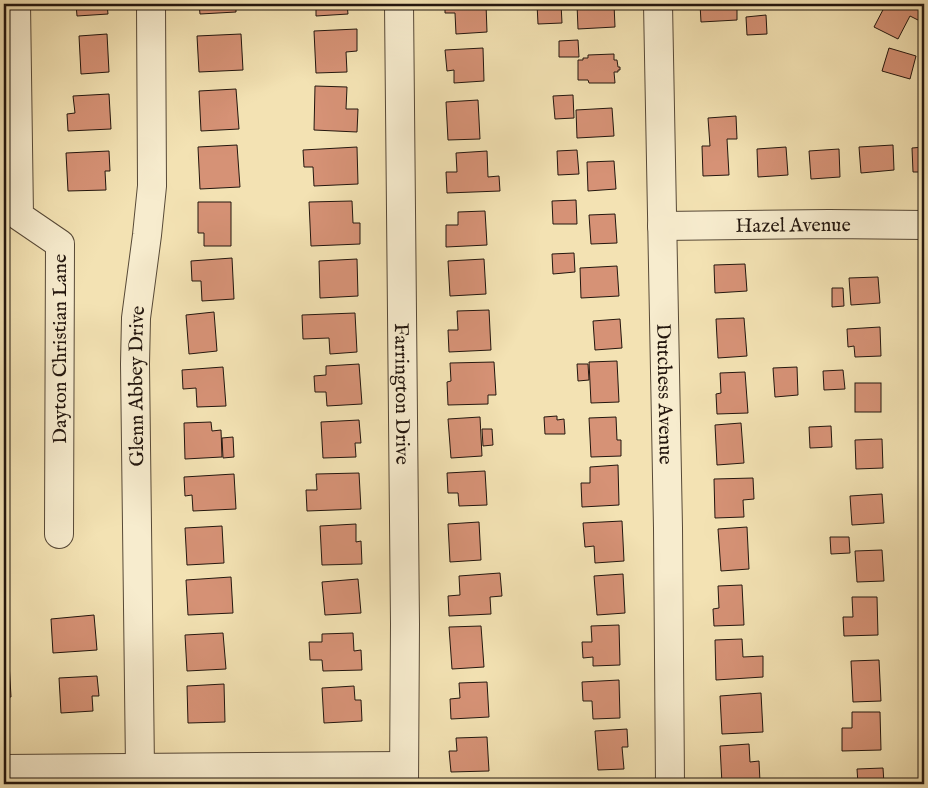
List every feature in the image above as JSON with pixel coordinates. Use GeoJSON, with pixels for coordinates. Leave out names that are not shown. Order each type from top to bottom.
{"type":"FeatureCollection","features":[{"type":"Feature","properties":{"kind":"street","name":"Dayton Christian Lane"},"geometry":{"type":"LineString","coordinates":[[16,4],[20,216],[60,244],[59,534]]}},
{"type":"Feature","properties":{"kind":"street","name":"Glenn Abbey Drive"},"geometry":{"type":"LineString","coordinates":[[140,768],[135,364],[136,318],[152,186],[151,4]]}},
{"type":"Feature","properties":{"kind":"street","name":"Farrington Drive"},"geometry":{"type":"LineString","coordinates":[[399,4],[405,624],[404,775]]}},
{"type":"Feature","properties":{"kind":"street","name":"Dutchess Avenue"},"geometry":{"type":"LineString","coordinates":[[658,4],[668,528],[670,784]]}},
{"type":"Feature","properties":{"kind":"street","name":"Hazel Avenue"},"geometry":{"type":"LineString","coordinates":[[662,226],[924,225]]}},
{"type":"Feature","properties":{"kind":"street"},"geometry":{"type":"LineString","coordinates":[[4,770],[140,768],[404,775]]}},
{"type":"Feature","properties":{"kind":"building"},"geometry":{"type":"Polygon","coordinates":[[[76,4],[107,4],[108,14],[77,16],[76,4]]]}},
{"type":"Feature","properties":{"kind":"building"},"geometry":{"type":"Polygon","coordinates":[[[199,4],[236,4],[236,12],[200,14],[199,4]]]}},
{"type":"Feature","properties":{"kind":"building"},"geometry":{"type":"Polygon","coordinates":[[[316,4],[347,4],[348,14],[316,16],[316,4]]]}},
{"type":"Feature","properties":{"kind":"building"},"geometry":{"type":"Polygon","coordinates":[[[445,4],[486,4],[487,32],[456,34],[455,13],[445,13],[445,4]]]}},
{"type":"Feature","properties":{"kind":"building"},"geometry":{"type":"Polygon","coordinates":[[[537,4],[561,4],[562,23],[538,24],[537,4]]]}},
{"type":"Feature","properties":{"kind":"building"},"geometry":{"type":"Polygon","coordinates":[[[577,4],[614,4],[615,27],[578,29],[577,4]]]}},
{"type":"Feature","properties":{"kind":"building"},"geometry":{"type":"Polygon","coordinates":[[[700,4],[737,4],[737,20],[701,22],[700,4]]]}},
{"type":"Feature","properties":{"kind":"building"},"geometry":{"type":"Polygon","coordinates":[[[886,4],[924,4],[924,18],[922,22],[910,16],[898,39],[874,27],[886,4]]]}},
{"type":"Feature","properties":{"kind":"building"},"geometry":{"type":"Polygon","coordinates":[[[766,15],[767,34],[747,35],[746,17],[766,15]]]}},
{"type":"Feature","properties":{"kind":"building"},"geometry":{"type":"Polygon","coordinates":[[[357,29],[357,51],[346,52],[347,72],[316,73],[314,31],[357,29]]]}},
{"type":"Feature","properties":{"kind":"building"},"geometry":{"type":"Polygon","coordinates":[[[107,34],[109,72],[81,74],[79,36],[107,34]]]}},
{"type":"Feature","properties":{"kind":"building"},"geometry":{"type":"Polygon","coordinates":[[[241,34],[243,70],[199,72],[197,36],[241,34]]]}},
{"type":"Feature","properties":{"kind":"building"},"geometry":{"type":"Polygon","coordinates":[[[578,40],[579,57],[559,57],[559,41],[578,40]]]}},
{"type":"Feature","properties":{"kind":"building"},"geometry":{"type":"Polygon","coordinates":[[[483,48],[484,81],[454,83],[454,70],[447,71],[445,50],[483,48]]]}},
{"type":"Feature","properties":{"kind":"building"},"geometry":{"type":"Polygon","coordinates":[[[889,48],[916,56],[910,79],[882,71],[889,48]]]}},
{"type":"Feature","properties":{"kind":"building"},"geometry":{"type":"Polygon","coordinates":[[[614,54],[614,60],[617,60],[618,67],[620,67],[618,72],[614,72],[615,83],[589,83],[588,80],[578,80],[578,60],[588,58],[588,55],[614,54]]]}},
{"type":"Feature","properties":{"kind":"building"},"geometry":{"type":"Polygon","coordinates":[[[315,86],[347,87],[346,109],[358,109],[357,132],[314,130],[315,86]]]}},
{"type":"Feature","properties":{"kind":"building"},"geometry":{"type":"Polygon","coordinates":[[[236,89],[239,129],[201,131],[199,91],[236,89]]]}},
{"type":"Feature","properties":{"kind":"building"},"geometry":{"type":"Polygon","coordinates":[[[109,94],[111,129],[68,131],[67,114],[75,113],[73,96],[109,94]]]}},
{"type":"Feature","properties":{"kind":"building"},"geometry":{"type":"Polygon","coordinates":[[[573,95],[574,118],[555,119],[553,96],[573,95]]]}},
{"type":"Feature","properties":{"kind":"building"},"geometry":{"type":"Polygon","coordinates":[[[478,100],[480,139],[448,140],[446,102],[478,100]]]}},
{"type":"Feature","properties":{"kind":"building"},"geometry":{"type":"Polygon","coordinates":[[[612,108],[614,136],[577,138],[576,110],[612,108]]]}},
{"type":"Feature","properties":{"kind":"building"},"geometry":{"type":"Polygon","coordinates":[[[736,116],[737,139],[727,139],[729,175],[703,176],[702,146],[710,146],[708,118],[736,116]]]}},
{"type":"Feature","properties":{"kind":"building"},"geometry":{"type":"Polygon","coordinates":[[[237,145],[240,187],[200,189],[198,147],[237,145]]]}},
{"type":"Feature","properties":{"kind":"building"},"geometry":{"type":"Polygon","coordinates":[[[893,145],[894,170],[861,173],[859,147],[893,145]]]}},
{"type":"Feature","properties":{"kind":"building"},"geometry":{"type":"Polygon","coordinates":[[[357,147],[358,184],[314,186],[313,167],[304,167],[303,150],[357,147]]]}},
{"type":"Feature","properties":{"kind":"building"},"geometry":{"type":"Polygon","coordinates":[[[786,147],[788,175],[758,177],[757,149],[786,147]]]}},
{"type":"Feature","properties":{"kind":"building"},"geometry":{"type":"Polygon","coordinates":[[[924,147],[924,172],[913,172],[912,148],[924,147]]]}},
{"type":"Feature","properties":{"kind":"building"},"geometry":{"type":"Polygon","coordinates":[[[839,149],[840,177],[811,179],[809,151],[839,149]]]}},
{"type":"Feature","properties":{"kind":"building"},"geometry":{"type":"Polygon","coordinates":[[[577,150],[579,174],[558,175],[557,151],[577,150]]]}},
{"type":"Feature","properties":{"kind":"building"},"geometry":{"type":"Polygon","coordinates":[[[109,151],[110,171],[105,171],[106,190],[68,191],[66,153],[109,151]]]}},
{"type":"Feature","properties":{"kind":"building"},"geometry":{"type":"Polygon","coordinates":[[[487,151],[488,177],[499,176],[500,191],[447,193],[446,172],[457,172],[456,153],[487,151]]]}},
{"type":"Feature","properties":{"kind":"building"},"geometry":{"type":"Polygon","coordinates":[[[614,161],[616,189],[588,191],[587,162],[614,161]]]}},
{"type":"Feature","properties":{"kind":"building"},"geometry":{"type":"Polygon","coordinates":[[[576,200],[577,224],[553,224],[552,201],[576,200]]]}},
{"type":"Feature","properties":{"kind":"building"},"geometry":{"type":"Polygon","coordinates":[[[352,201],[353,223],[360,223],[360,244],[311,246],[309,202],[352,201]]]}},
{"type":"Feature","properties":{"kind":"building"},"geometry":{"type":"Polygon","coordinates":[[[198,202],[231,202],[231,246],[204,246],[204,233],[198,233],[198,202]]]}},
{"type":"Feature","properties":{"kind":"building"},"geometry":{"type":"Polygon","coordinates":[[[485,211],[487,245],[446,247],[446,225],[458,225],[458,212],[485,211]]]}},
{"type":"Feature","properties":{"kind":"building"},"geometry":{"type":"Polygon","coordinates":[[[615,214],[617,243],[591,244],[589,215],[615,214]]]}},
{"type":"Feature","properties":{"kind":"building"},"geometry":{"type":"Polygon","coordinates":[[[574,253],[575,272],[553,274],[552,254],[574,253]]]}},
{"type":"Feature","properties":{"kind":"building"},"geometry":{"type":"Polygon","coordinates":[[[232,258],[234,299],[202,301],[201,281],[192,281],[191,261],[232,258]]]}},
{"type":"Feature","properties":{"kind":"building"},"geometry":{"type":"Polygon","coordinates":[[[357,259],[358,296],[320,298],[319,261],[357,259]]]}},
{"type":"Feature","properties":{"kind":"building"},"geometry":{"type":"Polygon","coordinates":[[[484,259],[486,294],[450,296],[448,261],[484,259]]]}},
{"type":"Feature","properties":{"kind":"building"},"geometry":{"type":"Polygon","coordinates":[[[745,264],[747,291],[715,293],[714,265],[745,264]]]}},
{"type":"Feature","properties":{"kind":"building"},"geometry":{"type":"Polygon","coordinates":[[[617,266],[619,296],[581,298],[580,268],[617,266]]]}},
{"type":"Feature","properties":{"kind":"building"},"geometry":{"type":"Polygon","coordinates":[[[878,277],[880,303],[851,305],[849,278],[878,277]]]}},
{"type":"Feature","properties":{"kind":"building"},"geometry":{"type":"Polygon","coordinates":[[[832,288],[843,288],[844,306],[832,307],[832,288]]]}},
{"type":"Feature","properties":{"kind":"building"},"geometry":{"type":"Polygon","coordinates":[[[489,310],[491,350],[449,352],[448,330],[458,330],[457,311],[489,310]]]}},
{"type":"Feature","properties":{"kind":"building"},"geometry":{"type":"Polygon","coordinates":[[[214,312],[217,351],[189,354],[186,315],[214,312]]]}},
{"type":"Feature","properties":{"kind":"building"},"geometry":{"type":"Polygon","coordinates":[[[355,313],[357,352],[330,354],[329,338],[303,339],[302,315],[355,313]]]}},
{"type":"Feature","properties":{"kind":"building"},"geometry":{"type":"Polygon","coordinates":[[[744,318],[747,356],[718,358],[716,319],[744,318]]]}},
{"type":"Feature","properties":{"kind":"building"},"geometry":{"type":"Polygon","coordinates":[[[620,319],[622,348],[595,350],[593,321],[620,319]]]}},
{"type":"Feature","properties":{"kind":"building"},"geometry":{"type":"Polygon","coordinates":[[[880,327],[881,356],[855,357],[854,346],[848,347],[847,329],[880,327]]]}},
{"type":"Feature","properties":{"kind":"building"},"geometry":{"type":"Polygon","coordinates":[[[617,361],[619,402],[591,403],[589,362],[617,361]]]}},
{"type":"Feature","properties":{"kind":"building"},"geometry":{"type":"Polygon","coordinates":[[[494,362],[496,395],[488,395],[488,404],[448,405],[447,382],[451,381],[450,363],[494,362]]]}},
{"type":"Feature","properties":{"kind":"building"},"geometry":{"type":"Polygon","coordinates":[[[359,364],[362,404],[327,406],[326,392],[315,392],[314,376],[326,375],[326,366],[359,364]]]}},
{"type":"Feature","properties":{"kind":"building"},"geometry":{"type":"Polygon","coordinates":[[[577,364],[588,364],[589,380],[578,381],[577,364]]]}},
{"type":"Feature","properties":{"kind":"building"},"geometry":{"type":"Polygon","coordinates":[[[223,367],[226,406],[197,407],[196,388],[183,389],[182,370],[223,367]]]}},
{"type":"Feature","properties":{"kind":"building"},"geometry":{"type":"Polygon","coordinates":[[[797,367],[798,395],[775,397],[773,368],[797,367]]]}},
{"type":"Feature","properties":{"kind":"building"},"geometry":{"type":"Polygon","coordinates":[[[843,370],[845,389],[824,390],[823,371],[843,370]]]}},
{"type":"Feature","properties":{"kind":"building"},"geometry":{"type":"Polygon","coordinates":[[[745,372],[748,413],[717,414],[716,394],[721,393],[720,373],[745,372]]]}},
{"type":"Feature","properties":{"kind":"building"},"geometry":{"type":"Polygon","coordinates":[[[855,383],[881,383],[881,412],[855,412],[855,383]]]}},
{"type":"Feature","properties":{"kind":"building"},"geometry":{"type":"Polygon","coordinates":[[[557,416],[557,420],[564,419],[565,434],[545,434],[544,417],[557,416]]]}},
{"type":"Feature","properties":{"kind":"building"},"geometry":{"type":"Polygon","coordinates":[[[480,417],[482,456],[451,458],[448,419],[480,417]]]}},
{"type":"Feature","properties":{"kind":"building"},"geometry":{"type":"Polygon","coordinates":[[[616,417],[617,440],[621,440],[621,456],[591,457],[589,418],[616,417]]]}},
{"type":"Feature","properties":{"kind":"building"},"geometry":{"type":"Polygon","coordinates":[[[359,420],[361,443],[355,443],[356,457],[323,458],[321,422],[359,420]]]}},
{"type":"Feature","properties":{"kind":"building"},"geometry":{"type":"Polygon","coordinates":[[[211,422],[212,431],[221,430],[222,457],[185,459],[184,423],[211,422]]]}},
{"type":"Feature","properties":{"kind":"building"},"geometry":{"type":"Polygon","coordinates":[[[741,423],[744,463],[717,465],[715,425],[741,423]]]}},
{"type":"Feature","properties":{"kind":"building"},"geometry":{"type":"Polygon","coordinates":[[[831,426],[832,447],[810,448],[809,427],[831,426]]]}},
{"type":"Feature","properties":{"kind":"building"},"geometry":{"type":"Polygon","coordinates":[[[482,429],[492,429],[493,445],[483,446],[482,429]]]}},
{"type":"Feature","properties":{"kind":"building"},"geometry":{"type":"Polygon","coordinates":[[[233,437],[234,457],[223,458],[222,438],[233,437]]]}},
{"type":"Feature","properties":{"kind":"building"},"geometry":{"type":"Polygon","coordinates":[[[882,439],[883,468],[856,469],[855,440],[882,439]]]}},
{"type":"Feature","properties":{"kind":"building"},"geometry":{"type":"Polygon","coordinates":[[[618,465],[619,505],[582,507],[581,483],[590,483],[590,467],[618,465]]]}},
{"type":"Feature","properties":{"kind":"building"},"geometry":{"type":"Polygon","coordinates":[[[485,471],[487,505],[459,506],[458,493],[448,493],[447,473],[485,471]]]}},
{"type":"Feature","properties":{"kind":"building"},"geometry":{"type":"Polygon","coordinates":[[[359,473],[361,509],[307,511],[306,490],[317,490],[316,474],[359,473]]]}},
{"type":"Feature","properties":{"kind":"building"},"geometry":{"type":"Polygon","coordinates":[[[234,474],[236,509],[193,511],[192,495],[185,496],[184,477],[234,474]]]}},
{"type":"Feature","properties":{"kind":"building"},"geometry":{"type":"Polygon","coordinates":[[[753,478],[754,499],[743,500],[744,517],[715,518],[714,479],[753,478]]]}},
{"type":"Feature","properties":{"kind":"building"},"geometry":{"type":"Polygon","coordinates":[[[882,494],[884,523],[852,525],[850,496],[882,494]]]}},
{"type":"Feature","properties":{"kind":"building"},"geometry":{"type":"Polygon","coordinates":[[[622,521],[624,561],[595,563],[594,546],[585,547],[583,523],[622,521]]]}},
{"type":"Feature","properties":{"kind":"building"},"geometry":{"type":"Polygon","coordinates":[[[479,522],[481,560],[450,562],[448,524],[479,522]]]}},
{"type":"Feature","properties":{"kind":"building"},"geometry":{"type":"Polygon","coordinates":[[[356,524],[356,542],[361,541],[362,564],[322,565],[320,526],[356,524]]]}},
{"type":"Feature","properties":{"kind":"building"},"geometry":{"type":"Polygon","coordinates":[[[222,526],[224,563],[187,565],[185,528],[222,526]]]}},
{"type":"Feature","properties":{"kind":"building"},"geometry":{"type":"Polygon","coordinates":[[[747,527],[749,569],[721,571],[718,529],[747,527]]]}},
{"type":"Feature","properties":{"kind":"building"},"geometry":{"type":"Polygon","coordinates":[[[830,537],[849,537],[850,553],[831,554],[830,537]]]}},
{"type":"Feature","properties":{"kind":"building"},"geometry":{"type":"Polygon","coordinates":[[[882,550],[884,581],[857,582],[855,551],[882,550]]]}},
{"type":"Feature","properties":{"kind":"building"},"geometry":{"type":"Polygon","coordinates":[[[500,573],[502,596],[490,597],[491,614],[449,616],[448,596],[460,595],[459,576],[500,573]]]}},
{"type":"Feature","properties":{"kind":"building"},"geometry":{"type":"Polygon","coordinates":[[[623,574],[625,613],[597,615],[594,576],[623,574]]]}},
{"type":"Feature","properties":{"kind":"building"},"geometry":{"type":"Polygon","coordinates":[[[231,577],[233,613],[188,615],[186,580],[231,577]]]}},
{"type":"Feature","properties":{"kind":"building"},"geometry":{"type":"Polygon","coordinates":[[[358,579],[361,613],[325,615],[322,582],[358,579]]]}},
{"type":"Feature","properties":{"kind":"building"},"geometry":{"type":"Polygon","coordinates":[[[742,585],[744,625],[714,626],[713,609],[719,608],[718,586],[742,585]]]}},
{"type":"Feature","properties":{"kind":"building"},"geometry":{"type":"Polygon","coordinates":[[[852,597],[877,597],[878,635],[844,636],[843,617],[853,617],[852,597]]]}},
{"type":"Feature","properties":{"kind":"building"},"geometry":{"type":"Polygon","coordinates":[[[94,615],[97,650],[53,653],[51,619],[94,615]]]}},
{"type":"Feature","properties":{"kind":"building"},"geometry":{"type":"Polygon","coordinates":[[[619,625],[620,665],[593,666],[593,657],[583,658],[582,642],[592,642],[591,626],[619,625]]]}},
{"type":"Feature","properties":{"kind":"building"},"geometry":{"type":"Polygon","coordinates":[[[481,626],[484,667],[452,669],[449,627],[481,626]]]}},
{"type":"Feature","properties":{"kind":"building"},"geometry":{"type":"Polygon","coordinates":[[[223,633],[226,669],[187,671],[185,635],[223,633]]]}},
{"type":"Feature","properties":{"kind":"building"},"geometry":{"type":"Polygon","coordinates":[[[353,633],[354,651],[361,650],[362,670],[323,671],[322,660],[310,660],[309,642],[322,642],[322,634],[353,633]]]}},
{"type":"Feature","properties":{"kind":"building"},"geometry":{"type":"Polygon","coordinates":[[[742,639],[743,657],[763,656],[763,677],[716,680],[715,640],[742,639]]]}},
{"type":"Feature","properties":{"kind":"building"},"geometry":{"type":"Polygon","coordinates":[[[879,660],[881,701],[853,702],[851,661],[879,660]]]}},
{"type":"Feature","properties":{"kind":"building"},"geometry":{"type":"Polygon","coordinates":[[[9,662],[11,697],[4,697],[4,663],[9,662]]]}},
{"type":"Feature","properties":{"kind":"building"},"geometry":{"type":"Polygon","coordinates":[[[97,676],[99,696],[92,696],[93,711],[61,713],[59,678],[97,676]]]}},
{"type":"Feature","properties":{"kind":"building"},"geometry":{"type":"Polygon","coordinates":[[[619,680],[620,718],[593,719],[592,701],[583,701],[582,682],[619,680]]]}},
{"type":"Feature","properties":{"kind":"building"},"geometry":{"type":"Polygon","coordinates":[[[487,682],[489,717],[451,719],[450,699],[460,698],[459,683],[487,682]]]}},
{"type":"Feature","properties":{"kind":"building"},"geometry":{"type":"Polygon","coordinates":[[[224,684],[225,722],[188,723],[187,686],[224,684]]]}},
{"type":"Feature","properties":{"kind":"building"},"geometry":{"type":"Polygon","coordinates":[[[354,686],[355,700],[361,700],[362,721],[324,723],[322,688],[354,686]]]}},
{"type":"Feature","properties":{"kind":"building"},"geometry":{"type":"Polygon","coordinates":[[[761,693],[763,732],[722,734],[720,696],[761,693]]]}},
{"type":"Feature","properties":{"kind":"building"},"geometry":{"type":"Polygon","coordinates":[[[852,712],[880,712],[881,750],[842,751],[842,728],[852,728],[852,712]]]}},
{"type":"Feature","properties":{"kind":"building"},"geometry":{"type":"Polygon","coordinates":[[[627,729],[628,747],[622,747],[624,769],[598,770],[595,731],[627,729]]]}},
{"type":"Feature","properties":{"kind":"building"},"geometry":{"type":"Polygon","coordinates":[[[487,737],[489,771],[451,772],[449,751],[457,751],[456,738],[487,737]]]}},
{"type":"Feature","properties":{"kind":"building"},"geometry":{"type":"Polygon","coordinates":[[[749,744],[750,762],[759,761],[760,782],[722,784],[720,746],[749,744]]]}},
{"type":"Feature","properties":{"kind":"building"},"geometry":{"type":"Polygon","coordinates":[[[883,768],[884,784],[858,784],[857,769],[883,768]]]}}]}
